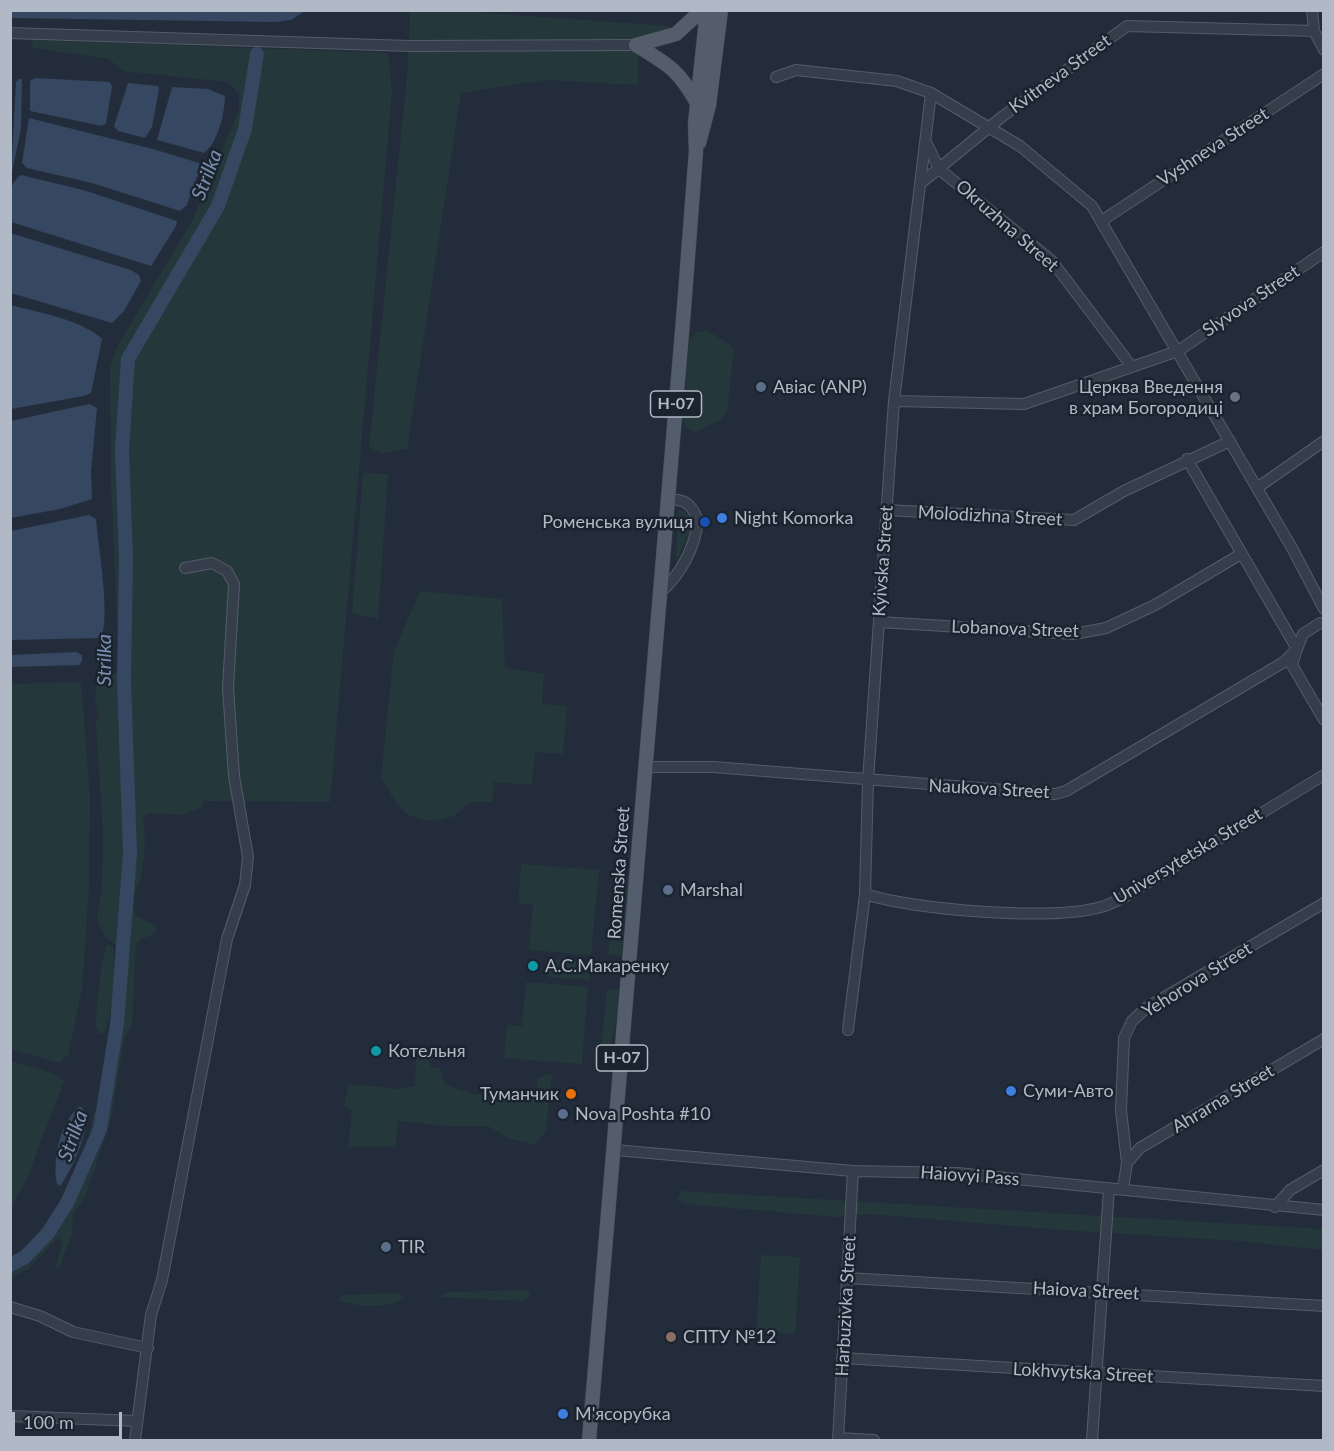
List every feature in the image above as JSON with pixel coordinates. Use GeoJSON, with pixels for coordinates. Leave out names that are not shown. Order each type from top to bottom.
{"type":"FeatureCollection","features":[{"type":"Feature","properties":{"kind":"main road"},"geometry":{"type":"LineString","coordinates":[[636,45],[676,34],[704,10]]}},
{"type":"Feature","properties":{"kind":"main road","name":"Н-07"},"geometry":{"type":"LineString","coordinates":[[696,151],[704,10]]}},
{"type":"Feature","properties":{"kind":"main road","name":"Н-07"},"geometry":{"type":"LineString","coordinates":[[696,151],[710,105],[721,10]]}},
{"type":"Feature","properties":{"kind":"main road"},"geometry":{"type":"LineString","coordinates":[[636,45],[672,67],[683,79],[698,105]]}},
{"type":"Feature","properties":{"kind":"main road","name":"Romenska Street"},"geometry":{"type":"LineString","coordinates":[[589,1440],[615,1150],[644,767],[696,151]]}},
{"type":"Feature","properties":{"kind":"street"},"geometry":{"type":"LineString","coordinates":[[1311,10],[1314,31],[1323,50]]}},
{"type":"Feature","properties":{"kind":"street","name":"Kvitneva Street"},"geometry":{"type":"LineString","coordinates":[[921,183],[1003,116],[1127,26],[1314,31]]}},
{"type":"Feature","properties":{"kind":"street"},"geometry":{"type":"LineString","coordinates":[[10,33],[410,46],[636,45]]}},
{"type":"Feature","properties":{"kind":"street"},"geometry":{"type":"LineString","coordinates":[[776,77],[796,70],[897,81],[932,93],[1020,146],[1092,206],[1103,220],[1292,548],[1323,609]]}},
{"type":"Feature","properties":{"kind":"street","name":"Vyshneva Street"},"geometry":{"type":"LineString","coordinates":[[1103,220],[1323,74]]}},
{"type":"Feature","properties":{"kind":"street","name":"Kyivska Street"},"geometry":{"type":"LineString","coordinates":[[848,1030],[865,894],[868,781],[894,401],[932,93]]}},
{"type":"Feature","properties":{"kind":"street","name":"Okruzhna Street"},"geometry":{"type":"LineString","coordinates":[[927,143],[939,169],[1052,261],[1132,367]]}},
{"type":"Feature","properties":{"kind":"street","name":"Slyvova Street"},"geometry":{"type":"LineString","coordinates":[[894,401],[1024,404],[1132,367],[1178,351],[1323,252]]}},
{"type":"Feature","properties":{"kind":"street","name":"Molodizhna Street"},"geometry":{"type":"LineString","coordinates":[[886,510],[1074,520],[1186,459],[1230,441]]}},
{"type":"Feature","properties":{"kind":"street"},"geometry":{"type":"LineString","coordinates":[[1257,488],[1323,441]]}},
{"type":"Feature","properties":{"kind":"street"},"geometry":{"type":"LineString","coordinates":[[1186,459],[1297,649],[1292,664],[1323,720]]}},
{"type":"Feature","properties":{"kind":"street"},"geometry":{"type":"LineString","coordinates":[[660,593],[670,583],[686,559],[698,520],[689,504],[681,499],[668,500]]}},
{"type":"Feature","properties":{"kind":"street","name":"Lobanova Street"},"geometry":{"type":"LineString","coordinates":[[879,622],[1074,634],[1106,628],[1155,605],[1241,554]]}},
{"type":"Feature","properties":{"kind":"street"},"geometry":{"type":"LineString","coordinates":[[135,1440],[151,1315],[162,1280],[225,950],[245,885],[248,857],[234,776],[228,688],[234,584],[227,571],[212,563],[184,568]]}},
{"type":"Feature","properties":{"kind":"street","name":"Naukova Street"},"geometry":{"type":"LineString","coordinates":[[644,767],[713,767],[1042,794],[1066,791],[1284,662],[1297,649],[1303,634],[1320,623]]}},
{"type":"Feature","properties":{"kind":"street","name":"Universytetska Street"},"geometry":{"type":"LineString","coordinates":[[865,894],[906,904],[968,909],[1040,913],[1100,908],[1126,896],[1323,775]]}},
{"type":"Feature","properties":{"kind":"street","name":"Yehorova Street"},"geometry":{"type":"LineString","coordinates":[[1123,1190],[1126,1163],[1121,1110],[1124,1038],[1132,1021],[1146,1008],[1323,903]]}},
{"type":"Feature","properties":{"kind":"street","name":"Ahrarna Street"},"geometry":{"type":"LineString","coordinates":[[1126,1163],[1140,1148],[1323,1039]]}},
{"type":"Feature","properties":{"kind":"street","name":"Haiovyi Pass"},"geometry":{"type":"LineString","coordinates":[[615,1150],[854,1171],[957,1173],[1275,1207],[1323,1210]]}},
{"type":"Feature","properties":{"kind":"street"},"geometry":{"type":"LineString","coordinates":[[1275,1207],[1290,1190],[1323,1170]]}},
{"type":"Feature","properties":{"kind":"street","name":"Harbuzivka Street"},"geometry":{"type":"LineString","coordinates":[[838,1439],[854,1171]]}},
{"type":"Feature","properties":{"kind":"street"},"geometry":{"type":"LineString","coordinates":[[1092,1440],[1104,1292],[1109,1189]]}},
{"type":"Feature","properties":{"kind":"street","name":"Haiova Street"},"geometry":{"type":"LineString","coordinates":[[848,1278],[1323,1306]]}},
{"type":"Feature","properties":{"kind":"street"},"geometry":{"type":"LineString","coordinates":[[10,1307],[40,1316],[74,1332],[148,1348]]}},
{"type":"Feature","properties":{"kind":"street","name":"Lokhvytska Street"},"geometry":{"type":"LineString","coordinates":[[842,1358],[1098,1375],[1323,1386]]}},
{"type":"Feature","properties":{"kind":"street"},"geometry":{"type":"LineString","coordinates":[[10,1416],[137,1420]]}},
{"type":"Feature","properties":{"kind":"street"},"geometry":{"type":"LineString","coordinates":[[838,1439],[874,1440]]}},
{"type":"Feature","properties":{"kind":"green space"},"geometry":{"type":"Polygon","coordinates":[[[410,11],[457,11],[670,26],[665,36],[638,41],[638,85],[545,80],[461,93],[407,449],[381,453],[369,447],[408,66],[410,11]]]}},
{"type":"Feature","properties":{"kind":"green space"},"geometry":{"type":"Polygon","coordinates":[[[34,40],[388,53],[392,92],[330,802],[204,801],[201,808],[182,815],[149,813],[143,818],[145,839],[143,861],[134,911],[136,916],[156,926],[156,934],[141,939],[136,945],[132,1024],[124,1039],[111,1120],[85,1197],[73,1214],[72,1234],[59,1268],[55,1269],[62,1245],[59,1237],[28,1269],[11,1278],[11,1269],[32,1253],[69,1193],[88,1144],[93,1116],[103,1094],[120,1010],[115,994],[119,948],[105,937],[97,920],[102,886],[103,835],[96,723],[99,717],[95,699],[98,676],[102,673],[115,673],[119,669],[111,485],[110,367],[116,349],[193,219],[239,110],[239,94],[228,82],[123,71],[109,59],[33,48],[31,44],[34,40]]]}},
{"type":"Feature","properties":{"kind":"green space"},"geometry":{"type":"Polygon","coordinates":[[[708,331],[729,344],[734,350],[727,412],[721,419],[695,432],[686,427],[683,420],[689,340],[697,332],[708,331]]]}},
{"type":"Feature","properties":{"kind":"green space"},"geometry":{"type":"Polygon","coordinates":[[[363,473],[388,474],[378,619],[352,613],[363,473]]]}},
{"type":"Feature","properties":{"kind":"green space"},"geometry":{"type":"Polygon","coordinates":[[[681,510],[690,516],[691,528],[676,562],[678,511],[681,510]]]}},
{"type":"Feature","properties":{"kind":"green space"},"geometry":{"type":"Polygon","coordinates":[[[420,591],[502,599],[505,668],[544,674],[542,704],[567,706],[563,754],[535,752],[532,785],[494,782],[492,802],[471,802],[454,816],[437,821],[423,820],[407,814],[398,806],[381,778],[394,651],[420,591]]]}},
{"type":"Feature","properties":{"kind":"green space"},"geometry":{"type":"Polygon","coordinates":[[[81,682],[90,796],[89,888],[82,989],[68,1055],[59,1063],[11,1049],[11,684],[81,682]]]}},
{"type":"Feature","properties":{"kind":"green space"},"geometry":{"type":"Polygon","coordinates":[[[521,864],[599,870],[591,955],[529,950],[533,905],[518,903],[521,864]]]}},
{"type":"Feature","properties":{"kind":"green space"},"geometry":{"type":"Polygon","coordinates":[[[616,875],[629,876],[621,956],[608,955],[616,875]]]}},
{"type":"Feature","properties":{"kind":"green space"},"geometry":{"type":"Polygon","coordinates":[[[107,944],[113,947],[113,991],[107,1025],[104,1033],[99,1033],[95,1026],[101,966],[107,944]]]}},
{"type":"Feature","properties":{"kind":"green space"},"geometry":{"type":"Polygon","coordinates":[[[550,959],[590,962],[589,980],[548,977],[550,959]]]}},
{"type":"Feature","properties":{"kind":"green space"},"geometry":{"type":"Polygon","coordinates":[[[526,982],[588,987],[582,1064],[504,1058],[507,1025],[522,1026],[526,982]]]}},
{"type":"Feature","properties":{"kind":"green space"},"geometry":{"type":"Polygon","coordinates":[[[607,989],[619,990],[617,1020],[608,1053],[612,1066],[609,1068],[600,1062],[607,989]]]}},
{"type":"Feature","properties":{"kind":"green space"},"geometry":{"type":"Polygon","coordinates":[[[425,1048],[431,1067],[440,1069],[444,1083],[465,1092],[534,1099],[538,1078],[552,1074],[546,1131],[534,1145],[508,1138],[488,1126],[448,1126],[398,1121],[395,1147],[355,1146],[348,1149],[352,1110],[344,1106],[349,1084],[400,1089],[415,1086],[416,1053],[425,1048]]]}},
{"type":"Feature","properties":{"kind":"green space"},"geometry":{"type":"Polygon","coordinates":[[[11,1061],[55,1074],[64,1081],[26,1181],[11,1207],[11,1061]]]}},
{"type":"Feature","properties":{"kind":"green space"},"geometry":{"type":"Polygon","coordinates":[[[681,1191],[1323,1229],[1323,1250],[1240,1241],[1061,1230],[870,1214],[837,1217],[684,1204],[677,1199],[681,1191]]]}},
{"type":"Feature","properties":{"kind":"green space"},"geometry":{"type":"Polygon","coordinates":[[[761,1255],[800,1257],[795,1334],[756,1331],[761,1255]]]}},
{"type":"Feature","properties":{"kind":"green space"},"geometry":{"type":"Polygon","coordinates":[[[529,1290],[530,1297],[522,1301],[439,1297],[448,1292],[529,1290]]]}},
{"type":"Feature","properties":{"kind":"green space"},"geometry":{"type":"Polygon","coordinates":[[[399,1293],[404,1298],[379,1306],[362,1306],[337,1300],[343,1295],[399,1293]]]}},
{"type":"Feature","properties":{"kind":"water"},"geometry":{"type":"Polygon","coordinates":[[[11,10],[305,11],[291,20],[276,22],[11,18],[11,10]]]}},
{"type":"Feature","properties":{"kind":"water"},"geometry":{"type":"Polygon","coordinates":[[[35,78],[110,82],[112,87],[106,123],[102,126],[30,111],[30,81],[35,78]]]}},
{"type":"Feature","properties":{"kind":"water"},"geometry":{"type":"Polygon","coordinates":[[[22,79],[21,128],[11,177],[16,82],[22,79]]]}},
{"type":"Feature","properties":{"kind":"water"},"geometry":{"type":"Polygon","coordinates":[[[128,83],[158,86],[159,89],[152,127],[145,138],[118,131],[114,126],[128,83]]]}},
{"type":"Feature","properties":{"kind":"water"},"geometry":{"type":"Polygon","coordinates":[[[172,87],[208,89],[225,96],[224,110],[217,135],[204,153],[157,140],[172,87]]]}},
{"type":"Feature","properties":{"kind":"water"},"geometry":{"type":"Polygon","coordinates":[[[29,118],[199,163],[200,168],[187,205],[180,211],[92,183],[27,168],[22,163],[29,118]]]}},
{"type":"Feature","properties":{"kind":"water"},"geometry":{"type":"Polygon","coordinates":[[[21,175],[83,190],[177,221],[176,226],[151,266],[11,222],[11,190],[16,179],[21,175]]]}},
{"type":"Feature","properties":{"kind":"water"},"geometry":{"type":"Polygon","coordinates":[[[10,233],[131,270],[139,275],[141,281],[124,311],[112,323],[11,293],[10,233]]]}},
{"type":"Feature","properties":{"kind":"water"},"geometry":{"type":"Polygon","coordinates":[[[10,305],[72,322],[94,332],[102,339],[91,393],[11,409],[10,305]]]}},
{"type":"Feature","properties":{"kind":"water"},"geometry":{"type":"Polygon","coordinates":[[[89,404],[97,408],[91,472],[92,499],[60,509],[11,518],[11,421],[89,404]]]}},
{"type":"Feature","properties":{"kind":"water"},"geometry":{"type":"Polygon","coordinates":[[[89,515],[96,519],[103,581],[105,614],[101,638],[11,640],[11,531],[89,515]]]}},
{"type":"Feature","properties":{"kind":"water"},"geometry":{"type":"Polygon","coordinates":[[[76,652],[82,655],[79,665],[11,667],[11,655],[76,652]]]}},
{"type":"Feature","properties":{"kind":"water"},"geometry":{"type":"Polygon","coordinates":[[[80,1106],[86,1122],[84,1133],[76,1158],[60,1186],[57,1184],[56,1174],[59,1142],[67,1121],[80,1106]]]}},
{"type":"Feature","properties":{"kind":"waterway","name":"Strilka"},"geometry":{"type":"LineString","coordinates":[[10,1265],[25,1257],[48,1233],[67,1203],[100,1129],[117,1024],[130,853],[124,681],[126,558],[122,450],[128,359],[218,206],[245,129],[257,54]]}},
{"type":"Feature","properties":{"kind":"place","name":"Авіас (ANP)"},"geometry":{"type":"Point","coordinates":[761,387]}},
{"type":"Feature","properties":{"kind":"place","name":"Церква Введення в храм Богородиці"},"geometry":{"type":"Point","coordinates":[1235,397]}},
{"type":"Feature","properties":{"kind":"place","name":"Night Komorka"},"geometry":{"type":"Point","coordinates":[722,518]}},
{"type":"Feature","properties":{"kind":"place","name":"Роменська вулиця"},"geometry":{"type":"Point","coordinates":[705,522]}},
{"type":"Feature","properties":{"kind":"place","name":"Marshal"},"geometry":{"type":"Point","coordinates":[668,890]}},
{"type":"Feature","properties":{"kind":"place","name":"А.С.Макаренку"},"geometry":{"type":"Point","coordinates":[533,966]}},
{"type":"Feature","properties":{"kind":"place","name":"Котельня"},"geometry":{"type":"Point","coordinates":[376,1051]}},
{"type":"Feature","properties":{"kind":"place","name":"Суми-Авто"},"geometry":{"type":"Point","coordinates":[1011,1091]}},
{"type":"Feature","properties":{"kind":"place","name":"Туманчик"},"geometry":{"type":"Point","coordinates":[571,1094]}},
{"type":"Feature","properties":{"kind":"place","name":"Nova Poshta #10"},"geometry":{"type":"Point","coordinates":[563,1114]}},
{"type":"Feature","properties":{"kind":"place","name":"TIR"},"geometry":{"type":"Point","coordinates":[386,1247]}},
{"type":"Feature","properties":{"kind":"place","name":"СПТУ №12"},"geometry":{"type":"Point","coordinates":[671,1337]}},
{"type":"Feature","properties":{"kind":"place","name":"М'ясорубка"},"geometry":{"type":"Point","coordinates":[563,1414]}}]}
